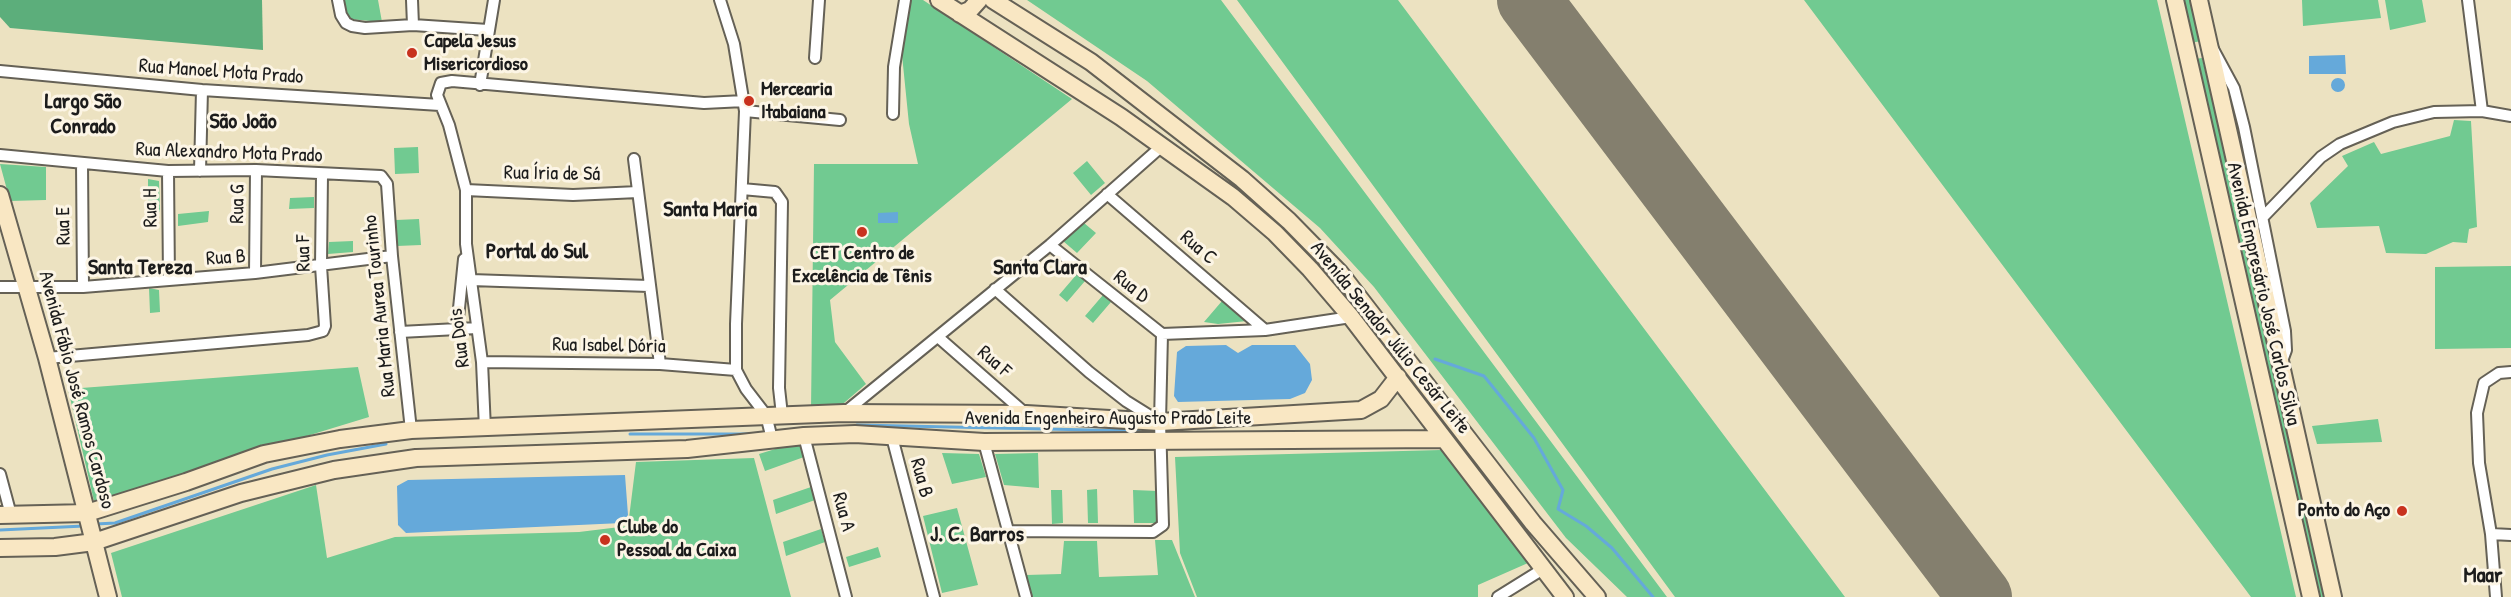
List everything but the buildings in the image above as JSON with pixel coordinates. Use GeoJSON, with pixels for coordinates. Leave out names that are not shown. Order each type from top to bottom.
{"type":"FeatureCollection","features":[{"type":"Feature","properties":{"kind":"street"},"geometry":{"type":"LineString","coordinates":[[338,0],[341,15],[346,23],[366,28],[413,25],[488,30]]}},
{"type":"Feature","properties":{"kind":"street"},"geometry":{"type":"LineString","coordinates":[[412,0],[413,25]]}},
{"type":"Feature","properties":{"kind":"street"},"geometry":{"type":"LineString","coordinates":[[494,0],[480,85],[745,106],[840,120]]}},
{"type":"Feature","properties":{"kind":"street"},"geometry":{"type":"LineString","coordinates":[[720,0],[734,44],[745,106],[736,370],[746,389],[774,415]]}},
{"type":"Feature","properties":{"kind":"street"},"geometry":{"type":"LineString","coordinates":[[815,58],[819,0]]}},
{"type":"Feature","properties":{"kind":"street"},"geometry":{"type":"LineString","coordinates":[[893,114],[894,67],[906,0]]}},
{"type":"Feature","properties":{"kind":"street","name":"Avenida Senador Júlio Cesár Leite"},"geometry":{"type":"LineString","coordinates":[[939,0],[1080,89],[1233,197],[1275,233],[1311,269],[1351,317],[1565,597]]}},
{"type":"Feature","properties":{"kind":"street"},"geometry":{"type":"LineString","coordinates":[[960,14],[970,10],[979,0]]}},
{"type":"Feature","properties":{"kind":"street","name":"Avenida Senador Júlio Cesár Leite"},"geometry":{"type":"LineString","coordinates":[[993,0],[1098,68],[1242,179],[1289,221],[1340,273],[1533,523],[1597,597]]}},
{"type":"Feature","properties":{"kind":"street","name":"Avenida Empresário José Carlos Silva"},"geometry":{"type":"LineString","coordinates":[[2175,0],[2311,597]]}},
{"type":"Feature","properties":{"kind":"street","name":"Avenida Empresário José Carlos Silva"},"geometry":{"type":"LineString","coordinates":[[2199,0],[2243,159],[2281,364],[2333,597]]}},
{"type":"Feature","properties":{"kind":"street"},"geometry":{"type":"LineString","coordinates":[[2468,0],[2482,111]]}},
{"type":"Feature","properties":{"kind":"street"},"geometry":{"type":"LineString","coordinates":[[990,32],[994,18],[1010,10]]}},
{"type":"Feature","properties":{"kind":"street"},"geometry":{"type":"LineString","coordinates":[[2187,52],[2194,48],[2210,46]]}},
{"type":"Feature","properties":{"kind":"street","name":"Rua Manoel Mota Prado"},"geometry":{"type":"LineString","coordinates":[[0,71],[202,90],[440,105]]}},
{"type":"Feature","properties":{"kind":"street","name":"Rua Dois"},"geometry":{"type":"LineString","coordinates":[[458,328],[465,244],[466,190],[449,125],[438,95],[441,83],[452,81],[480,85]]}},
{"type":"Feature","properties":{"kind":"street"},"geometry":{"type":"LineString","coordinates":[[200,171],[202,90]]}},
{"type":"Feature","properties":{"kind":"street"},"geometry":{"type":"LineString","coordinates":[[2263,217],[2321,157],[2340,144],[2393,122],[2434,112],[2482,111],[2511,116]]}},
{"type":"Feature","properties":{"kind":"street"},"geometry":{"type":"LineString","coordinates":[[844,413],[1050,245],[1161,146]]}},
{"type":"Feature","properties":{"kind":"street","name":"Rua Alexandro Mota Prado"},"geometry":{"type":"LineString","coordinates":[[0,155],[168,171],[256,170],[322,175],[378,175],[385,179]]}},
{"type":"Feature","properties":{"kind":"street"},"geometry":{"type":"LineString","coordinates":[[634,159],[660,363]]}},
{"type":"Feature","properties":{"kind":"street"},"geometry":{"type":"LineString","coordinates":[[2243,159],[2263,217],[2285,331],[2286,350],[2281,364]]}},
{"type":"Feature","properties":{"kind":"street","name":"Rua E"},"geometry":{"type":"LineString","coordinates":[[82,163],[83,287]]}},
{"type":"Feature","properties":{"kind":"street","name":"Rua G"},"geometry":{"type":"LineString","coordinates":[[255,273],[256,170]]}},
{"type":"Feature","properties":{"kind":"street","name":"Rua H"},"geometry":{"type":"LineString","coordinates":[[168,171],[170,280]]}},
{"type":"Feature","properties":{"kind":"street","name":"Rua F"},"geometry":{"type":"LineString","coordinates":[[46,358],[308,335],[323,331],[325,326],[321,266],[322,175]]}},
{"type":"Feature","properties":{"kind":"street","name":"Rua Maria Aurea Tourinho"},"geometry":{"type":"LineString","coordinates":[[385,179],[411,430]]}},
{"type":"Feature","properties":{"kind":"street"},"geometry":{"type":"LineString","coordinates":[[742,189],[775,192],[782,202],[779,388],[772,439]]}},
{"type":"Feature","properties":{"kind":"street","name":"Rua Íria de Sá"},"geometry":{"type":"LineString","coordinates":[[466,190],[573,195],[638,192]]}},
{"type":"Feature","properties":{"kind":"street","name":"Rua C"},"geometry":{"type":"LineString","coordinates":[[1107,194],[1265,330]]}},
{"type":"Feature","properties":{"kind":"street","name":"Avenida Fábio José Ramos Cardoso"},"geometry":{"type":"LineString","coordinates":[[1,206],[27,288],[108,597]]}},
{"type":"Feature","properties":{"kind":"street","name":"Rua Dois"},"geometry":{"type":"LineString","coordinates":[[465,244],[482,362],[485,429]]}},
{"type":"Feature","properties":{"kind":"street","name":"Rua D"},"geometry":{"type":"LineString","coordinates":[[1050,245],[1162,334]]}},
{"type":"Feature","properties":{"kind":"street","name":"Rua B"},"geometry":{"type":"LineString","coordinates":[[0,287],[83,287],[255,273],[392,256]]}},
{"type":"Feature","properties":{"kind":"street"},"geometry":{"type":"LineString","coordinates":[[471,280],[649,286]]}},
{"type":"Feature","properties":{"kind":"street"},"geometry":{"type":"LineString","coordinates":[[995,289],[1089,372],[1126,401],[1160,422]]}},
{"type":"Feature","properties":{"kind":"street"},"geometry":{"type":"LineString","coordinates":[[1007,531],[1153,532],[1159,530],[1163,525],[1160,422],[1162,334],[1265,330],[1351,317]]}},
{"type":"Feature","properties":{"kind":"street"},"geometry":{"type":"LineString","coordinates":[[400,332],[477,328]]}},
{"type":"Feature","properties":{"kind":"street","name":"Rua F"},"geometry":{"type":"LineString","coordinates":[[938,337],[1026,414]]}},
{"type":"Feature","properties":{"kind":"street","name":"Rua Isabel Dória"},"geometry":{"type":"LineString","coordinates":[[482,362],[660,363],[736,370]]}},
{"type":"Feature","properties":{"kind":"street"},"geometry":{"type":"LineString","coordinates":[[2496,597],[2491,534],[2479,463],[2478,413],[2481,391],[2490,377],[2499,373],[2511,372]]}},
{"type":"Feature","properties":{"kind":"street","name":"Avenida Engenheiro Augusto Prado Leite"},"geometry":{"type":"LineString","coordinates":[[5,515],[87,515],[264,454],[340,439],[411,430],[485,429],[844,413],[1026,414],[1160,422],[1362,410],[1381,399],[1398,377]]}},
{"type":"Feature","properties":{"kind":"street","name":"Avenida Engenheiro Augusto Prado Leite"},"geometry":{"type":"LineString","coordinates":[[0,548],[55,547],[334,470],[416,458],[687,449],[804,436],[855,434],[984,442],[1444,439]]}},
{"type":"Feature","properties":{"kind":"street","name":"Rua A"},"geometry":{"type":"LineString","coordinates":[[804,436],[846,597]]}},
{"type":"Feature","properties":{"kind":"street","name":"Rua B"},"geometry":{"type":"LineString","coordinates":[[892,437],[934,597]]}},
{"type":"Feature","properties":{"kind":"street"},"geometry":{"type":"LineString","coordinates":[[984,442],[1026,597]]}},
{"type":"Feature","properties":{"kind":"street"},"geometry":{"type":"LineString","coordinates":[[0,474],[5,515]]}},
{"type":"Feature","properties":{"kind":"street"},"geometry":{"type":"LineString","coordinates":[[2491,534],[2511,535]]}},
{"type":"Feature","properties":{"kind":"street"},"geometry":{"type":"LineString","coordinates":[[1498,597],[1543,569]]}},
{"type":"Feature","properties":{"kind":"green space"},"geometry":{"type":"Polygon","coordinates":[[[0,0],[262,0],[263,50],[10,28],[0,17],[0,0]]]}},
{"type":"Feature","properties":{"kind":"green space"},"geometry":{"type":"Polygon","coordinates":[[[344,0],[378,0],[382,22],[349,19],[345,15],[344,0]]]}},
{"type":"Feature","properties":{"kind":"green space","name":"CET Centro de Excelência de Tênis"},"geometry":{"type":"Polygon","coordinates":[[[910,0],[923,0],[1072,99],[830,300],[835,342],[866,384],[837,409],[811,409],[814,164],[918,164],[909,124],[902,55],[906,11],[910,0]]]}},
{"type":"Feature","properties":{"kind":"green space"},"geometry":{"type":"Polygon","coordinates":[[[1027,0],[1221,0],[1667,597],[1627,597],[1566,538],[1374,287],[1320,228],[1147,81],[1027,0]]]}},
{"type":"Feature","properties":{"kind":"green space"},"geometry":{"type":"Polygon","coordinates":[[[1237,0],[1398,0],[1845,597],[1675,597],[1237,0]]]}},
{"type":"Feature","properties":{"kind":"green space"},"geometry":{"type":"Polygon","coordinates":[[[1804,0],[2157,0],[2296,597],[2251,597],[1804,0]]]}},
{"type":"Feature","properties":{"kind":"green space"},"geometry":{"type":"Polygon","coordinates":[[[2181,0],[2192,0],[2201,41],[2191,43],[2181,0]]]}},
{"type":"Feature","properties":{"kind":"green space"},"geometry":{"type":"Polygon","coordinates":[[[2302,0],[2378,0],[2381,18],[2303,26],[2302,0]]]}},
{"type":"Feature","properties":{"kind":"green space"},"geometry":{"type":"Polygon","coordinates":[[[2385,0],[2422,0],[2426,22],[2390,30],[2385,0]]]}},
{"type":"Feature","properties":{"kind":"green space"},"geometry":{"type":"Polygon","coordinates":[[[2202,58],[2277,368],[2329,597],[2316,597],[2195,59],[2202,58]]]}},
{"type":"Feature","properties":{"kind":"green space"},"geometry":{"type":"Polygon","coordinates":[[[2454,120],[2471,121],[2477,227],[2469,229],[2467,243],[2453,242],[2426,254],[2386,253],[2379,226],[2317,228],[2310,203],[2348,166],[2342,156],[2374,142],[2381,154],[2450,136],[2454,120]]]}},
{"type":"Feature","properties":{"kind":"green space"},"geometry":{"type":"Polygon","coordinates":[[[418,147],[419,173],[395,174],[394,148],[418,147]]]}},
{"type":"Feature","properties":{"kind":"green space"},"geometry":{"type":"Polygon","coordinates":[[[1087,161],[1105,183],[1091,195],[1073,173],[1087,161]]]}},
{"type":"Feature","properties":{"kind":"green space"},"geometry":{"type":"Polygon","coordinates":[[[0,164],[46,167],[46,200],[10,201],[0,164]]]}},
{"type":"Feature","properties":{"kind":"green space"},"geometry":{"type":"Polygon","coordinates":[[[148,179],[159,181],[160,212],[148,210],[148,179]]]}},
{"type":"Feature","properties":{"kind":"green space"},"geometry":{"type":"Polygon","coordinates":[[[314,197],[314,208],[289,209],[290,198],[314,197]]]}},
{"type":"Feature","properties":{"kind":"green space"},"geometry":{"type":"Polygon","coordinates":[[[209,211],[208,222],[178,226],[178,214],[209,211]]]}},
{"type":"Feature","properties":{"kind":"green space"},"geometry":{"type":"Polygon","coordinates":[[[419,219],[421,245],[397,246],[396,220],[419,219]]]}},
{"type":"Feature","properties":{"kind":"green space"},"geometry":{"type":"Polygon","coordinates":[[[1084,223],[1096,233],[1077,253],[1063,241],[1084,223]]]}},
{"type":"Feature","properties":{"kind":"green space"},"geometry":{"type":"Polygon","coordinates":[[[353,241],[353,252],[328,254],[329,242],[353,241]]]}},
{"type":"Feature","properties":{"kind":"green space"},"geometry":{"type":"Polygon","coordinates":[[[2511,266],[2511,348],[2435,349],[2435,267],[2511,266]]]}},
{"type":"Feature","properties":{"kind":"green space"},"geometry":{"type":"Polygon","coordinates":[[[1077,274],[1085,281],[1067,302],[1059,295],[1077,274]]]}},
{"type":"Feature","properties":{"kind":"green space"},"geometry":{"type":"Polygon","coordinates":[[[149,288],[159,290],[160,312],[150,313],[149,288]]]}},
{"type":"Feature","properties":{"kind":"green space"},"geometry":{"type":"Polygon","coordinates":[[[1103,295],[1111,302],[1093,323],[1085,316],[1103,295]]]}},
{"type":"Feature","properties":{"kind":"green space"},"geometry":{"type":"Polygon","coordinates":[[[1222,301],[1247,321],[1218,324],[1204,322],[1222,301]]]}},
{"type":"Feature","properties":{"kind":"green space"},"geometry":{"type":"Polygon","coordinates":[[[358,367],[369,417],[94,501],[68,389],[358,367]]]}},
{"type":"Feature","properties":{"kind":"green space"},"geometry":{"type":"Polygon","coordinates":[[[2378,419],[2382,442],[2317,444],[2312,426],[2378,419]]]}},
{"type":"Feature","properties":{"kind":"green space"},"geometry":{"type":"Polygon","coordinates":[[[798,442],[804,457],[765,471],[759,454],[798,442]]]}},
{"type":"Feature","properties":{"kind":"green space"},"geometry":{"type":"Polygon","coordinates":[[[1441,450],[1528,563],[1478,585],[1478,597],[1197,597],[1180,553],[1175,457],[1441,450]]]}},
{"type":"Feature","properties":{"kind":"green space"},"geometry":{"type":"Polygon","coordinates":[[[942,453],[979,454],[986,477],[952,484],[942,453]]]}},
{"type":"Feature","properties":{"kind":"green space"},"geometry":{"type":"Polygon","coordinates":[[[1038,453],[1039,488],[1004,485],[995,454],[1038,453]]]}},
{"type":"Feature","properties":{"kind":"green space"},"geometry":{"type":"Polygon","coordinates":[[[754,458],[791,597],[122,597],[111,553],[316,485],[327,558],[395,537],[579,532],[628,526],[636,462],[754,458]]]}},
{"type":"Feature","properties":{"kind":"green space"},"geometry":{"type":"Polygon","coordinates":[[[811,487],[815,500],[776,514],[773,500],[811,487]]]}},
{"type":"Feature","properties":{"kind":"green space"},"geometry":{"type":"Polygon","coordinates":[[[1097,489],[1098,523],[1088,523],[1087,490],[1097,489]]]}},
{"type":"Feature","properties":{"kind":"green space"},"geometry":{"type":"Polygon","coordinates":[[[1051,490],[1062,490],[1063,523],[1052,524],[1051,490]]]}},
{"type":"Feature","properties":{"kind":"green space"},"geometry":{"type":"Polygon","coordinates":[[[1133,490],[1158,491],[1158,523],[1134,523],[1133,490]]]}},
{"type":"Feature","properties":{"kind":"green space"},"geometry":{"type":"Polygon","coordinates":[[[957,508],[978,585],[942,593],[923,516],[957,508]]]}},
{"type":"Feature","properties":{"kind":"green space"},"geometry":{"type":"Polygon","coordinates":[[[821,529],[825,542],[786,556],[783,542],[821,529]]]}},
{"type":"Feature","properties":{"kind":"green space"},"geometry":{"type":"Polygon","coordinates":[[[1155,540],[1172,540],[1195,597],[1032,597],[1026,575],[1061,574],[1064,541],[1097,541],[1099,577],[1158,575],[1155,540]]]}},
{"type":"Feature","properties":{"kind":"green space"},"geometry":{"type":"Polygon","coordinates":[[[878,547],[881,557],[849,567],[846,557],[878,547]]]}},
{"type":"Feature","properties":{"kind":"water"},"geometry":{"type":"Polygon","coordinates":[[[2345,55],[2346,74],[2309,74],[2309,56],[2345,55]]]}},
{"type":"Feature","properties":{"kind":"water"},"geometry":{"type":"Polygon","coordinates":[[[2338,78],[2343,80],[2345,85],[2343,90],[2338,92],[2333,90],[2331,85],[2333,80],[2338,78]]]}},
{"type":"Feature","properties":{"kind":"water"},"geometry":{"type":"Polygon","coordinates":[[[898,212],[898,223],[878,223],[878,213],[898,212]]]}},
{"type":"Feature","properties":{"kind":"water"},"geometry":{"type":"Polygon","coordinates":[[[1226,345],[1238,353],[1252,345],[1295,345],[1310,364],[1312,380],[1305,393],[1290,399],[1178,402],[1174,396],[1177,352],[1186,346],[1226,345]]]}},
{"type":"Feature","properties":{"kind":"water"},"geometry":{"type":"Polygon","coordinates":[[[625,475],[628,515],[622,523],[406,533],[398,525],[397,486],[408,480],[625,475]]]}},
{"type":"Feature","properties":{"kind":"waterway"},"geometry":{"type":"LineString","coordinates":[[1435,359],[1484,376],[1534,438],[1563,490],[1558,509],[1586,526],[1612,548],[1653,597]]}},
{"type":"Feature","properties":{"kind":"waterway"},"geometry":{"type":"LineString","coordinates":[[857,425],[1139,431]]}},
{"type":"Feature","properties":{"kind":"waterway"},"geometry":{"type":"LineString","coordinates":[[630,434],[750,434]]}},
{"type":"Feature","properties":{"kind":"waterway"},"geometry":{"type":"LineString","coordinates":[[96,524],[115,523],[272,469],[327,455],[386,444]]}},
{"type":"Feature","properties":{"kind":"waterway"},"geometry":{"type":"LineString","coordinates":[[0,530],[84,526]]}},
{"type":"Feature","properties":{"kind":"taxiway"},"geometry":{"type":"LineString","coordinates":[[1977,593],[1980,597]]}},
{"type":"Feature","properties":{"kind":"runway"},"geometry":{"type":"LineString","coordinates":[[1529,0],[1980,597]]}},
{"type":"Feature","properties":{"kind":"place","name":"Capela Jesus Misericordioso"},"geometry":{"type":"Point","coordinates":[412,53]}},
{"type":"Feature","properties":{"kind":"place","name":"Mercearia Itabaiana"},"geometry":{"type":"Point","coordinates":[749,101]}},
{"type":"Feature","properties":{"kind":"place","name":"CET Centro de Excelência de Tênis"},"geometry":{"type":"Point","coordinates":[862,232]}},
{"type":"Feature","properties":{"kind":"place","name":"Ponto do Aço"},"geometry":{"type":"Point","coordinates":[2402,511]}},
{"type":"Feature","properties":{"kind":"place","name":"Clube do Pessoal da Caixa"},"geometry":{"type":"Point","coordinates":[605,540]}},
{"type":"Feature","properties":{"kind":"district","name":"Largo São Conrado"},"geometry":{"type":"Point","coordinates":[83,114]}},
{"type":"Feature","properties":{"kind":"district","name":"São João"},"geometry":{"type":"Point","coordinates":[243,122]}},
{"type":"Feature","properties":{"kind":"district","name":"Santa Maria"},"geometry":{"type":"Point","coordinates":[710,210]}},
{"type":"Feature","properties":{"kind":"district","name":"Portal do Sul"},"geometry":{"type":"Point","coordinates":[537,252]}},
{"type":"Feature","properties":{"kind":"district","name":"Santa Tereza"},"geometry":{"type":"Point","coordinates":[140,268]}},
{"type":"Feature","properties":{"kind":"district","name":"Santa Clara"},"geometry":{"type":"Point","coordinates":[1040,268]}},
{"type":"Feature","properties":{"kind":"district","name":"J. C. Barros"},"geometry":{"type":"Point","coordinates":[977,535]}},
{"type":"Feature","properties":{"kind":"district","name":"Maar"},"geometry":{"type":"Point","coordinates":[2483,576]}}]}
